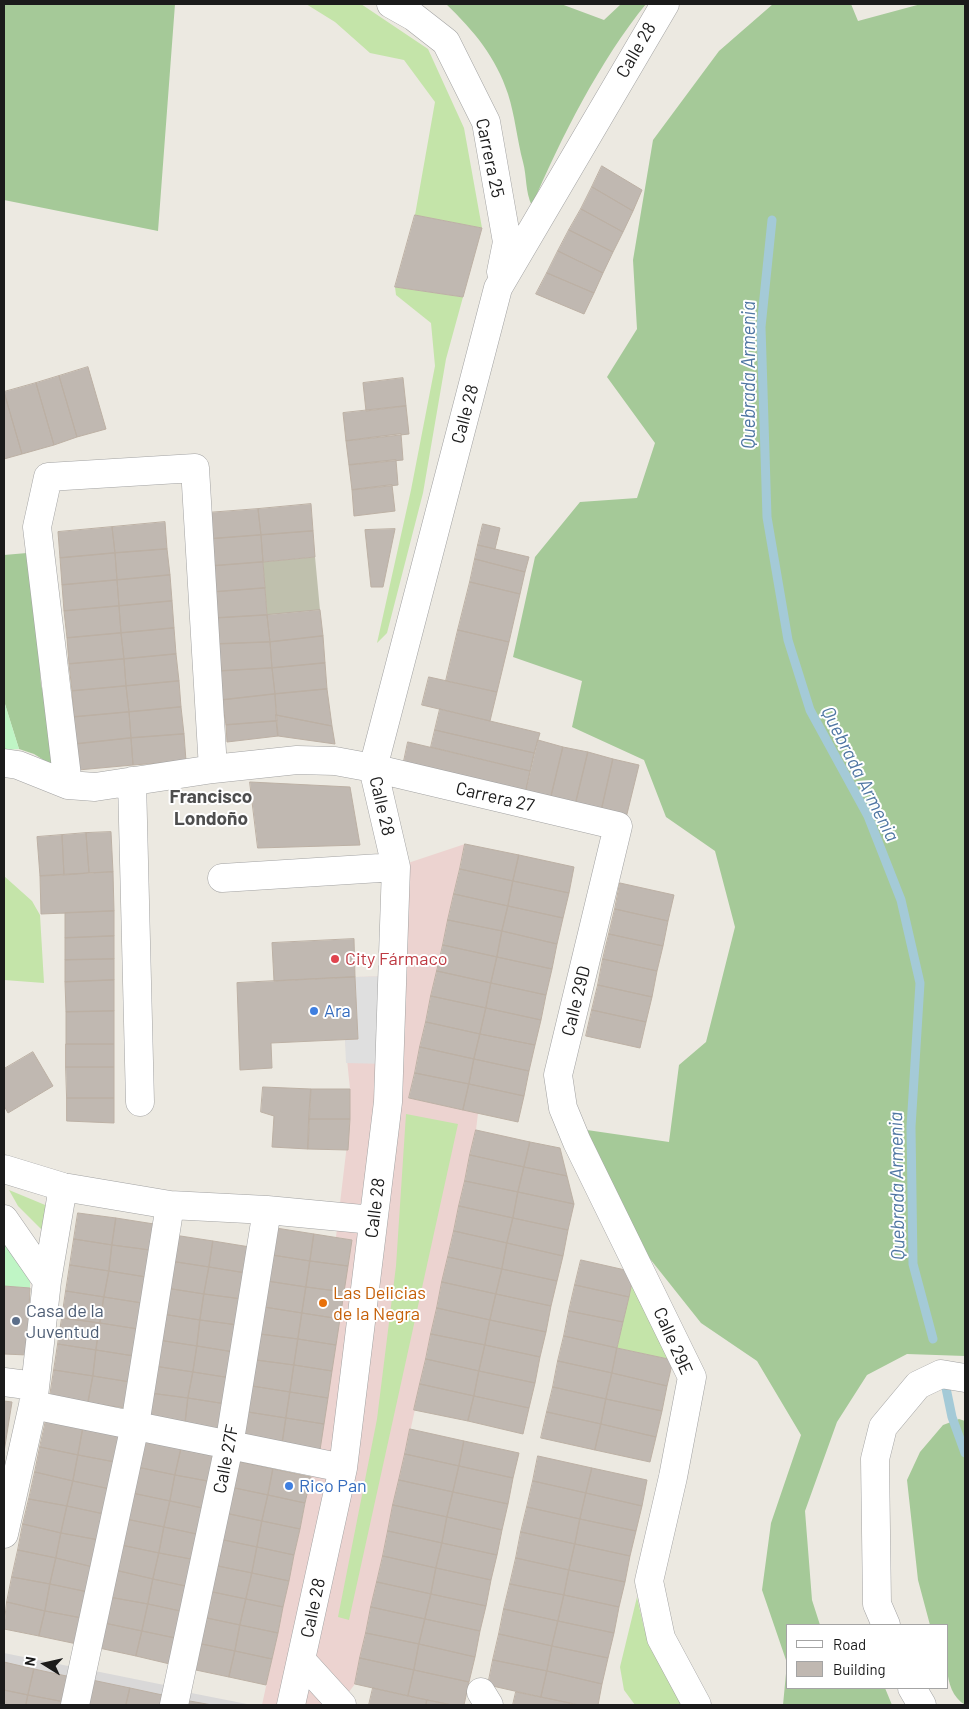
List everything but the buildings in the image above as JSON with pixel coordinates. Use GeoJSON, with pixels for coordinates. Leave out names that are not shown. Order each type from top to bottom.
{"type":"FeatureCollection","features":[{"type":"Feature","properties":{"kind":"street","name":"Carrera 25"},"geometry":{"type":"LineString","coordinates":[[391,4],[414,17],[446,42],[486,122],[507,242],[498,288]]}},
{"type":"Feature","properties":{"kind":"street","name":"Calle 28"},"geometry":{"type":"LineString","coordinates":[[291,1705],[343,1468],[388,1093],[396,866],[373,768],[498,288],[665,4]]}},
{"type":"Feature","properties":{"kind":"street"},"geometry":{"type":"LineString","coordinates":[[68,785],[37,527],[48,477],[195,468],[213,769]]}},
{"type":"Feature","properties":{"kind":"street","name":"Carrera 27"},"geometry":{"type":"LineString","coordinates":[[4,763],[18,765],[68,785],[95,787],[213,769],[298,760],[335,761],[373,768],[618,826]]}},
{"type":"Feature","properties":{"kind":"street"},"geometry":{"type":"LineString","coordinates":[[132,781],[140,1102]]}},
{"type":"Feature","properties":{"kind":"street","name":"Calle 29D"},"geometry":{"type":"LineString","coordinates":[[592,1171],[576,1142],[563,1108],[558,1075],[618,826]]}},
{"type":"Feature","properties":{"kind":"street"},"geometry":{"type":"LineString","coordinates":[[222,878],[396,866]]}},
{"type":"Feature","properties":{"kind":"street"},"geometry":{"type":"LineString","coordinates":[[4,1169],[63,1187],[170,1205],[267,1210],[373,1220]]}},
{"type":"Feature","properties":{"kind":"street","name":"Calle 29E"},"geometry":{"type":"LineString","coordinates":[[592,1171],[692,1376],[673,1477],[648,1581],[661,1638],[697,1705]]}},
{"type":"Feature","properties":{"kind":"street"},"geometry":{"type":"LineString","coordinates":[[4,1534],[34,1395],[46,1281],[63,1187]]}},
{"type":"Feature","properties":{"kind":"street"},"geometry":{"type":"LineString","coordinates":[[75,1705],[135,1425],[170,1205]]}},
{"type":"Feature","properties":{"kind":"street","name":"Calle 27F"},"geometry":{"type":"LineString","coordinates":[[174,1705],[229,1446],[267,1210]]}},
{"type":"Feature","properties":{"kind":"street"},"geometry":{"type":"LineString","coordinates":[[4,1219],[46,1281]]}},
{"type":"Feature","properties":{"kind":"street"},"geometry":{"type":"LineString","coordinates":[[886,1624],[877,1604],[876,1460],[883,1426],[918,1385],[941,1374],[965,1378]]}},
{"type":"Feature","properties":{"kind":"street"},"geometry":{"type":"LineString","coordinates":[[4,1382],[34,1395],[135,1425],[229,1446],[343,1468]]}},
{"type":"Feature","properties":{"kind":"street","name":"Calle 28"},"geometry":{"type":"LineString","coordinates":[[302,1661],[342,1705]]}},
{"type":"Feature","properties":{"kind":"street"},"geometry":{"type":"LineString","coordinates":[[913,1689],[922,1705]]}},
{"type":"Feature","properties":{"kind":"shaded area"},"geometry":{"type":"Polygon","coordinates":[[[315,557],[320,610],[267,615],[263,562],[315,557]]]}},
{"type":"Feature","properties":{"kind":"shaded area"},"geometry":{"type":"Polygon","coordinates":[[[465,844],[409,1098],[478,1113],[476,1130],[355,1684],[339,1705],[262,1705],[311,1477],[351,1240],[336,1237],[350,1119],[350,1089],[345,1040],[358,1039],[355,977],[391,976],[396,867],[465,844]]]}},
{"type":"Feature","properties":{"kind":"shaded area"},"geometry":{"type":"Polygon","coordinates":[[[391,976],[388,1064],[346,1063],[345,1040],[358,1039],[355,977],[391,976]]]}},
{"type":"Feature","properties":{"kind":"shaded area"},"geometry":{"type":"Polygon","coordinates":[[[4,1653],[78,1668],[70,1705],[4,1705],[4,1653]]]}},
{"type":"Feature","properties":{"kind":"shaded area"},"geometry":{"type":"Polygon","coordinates":[[[90,1670],[174,1687],[170,1705],[82,1705],[90,1670]]]}},
{"type":"Feature","properties":{"kind":"shaded area"},"geometry":{"type":"Polygon","coordinates":[[[181,1691],[252,1705],[178,1705],[181,1691]]]}},
{"type":"Feature","properties":{"kind":"green space"},"geometry":{"type":"Polygon","coordinates":[[[4,4],[175,4],[158,231],[4,200],[4,4]]]}},
{"type":"Feature","properties":{"kind":"green space"},"geometry":{"type":"Polygon","coordinates":[[[306,4],[361,4],[428,49],[464,128],[482,228],[415,215],[435,102],[404,60],[370,53],[335,22],[306,4]]]}},
{"type":"Feature","properties":{"kind":"green space"},"geometry":{"type":"Polygon","coordinates":[[[446,4],[561,4],[604,20],[621,4],[646,4],[613,49],[583,100],[555,154],[532,206],[528,195],[512,111],[503,81],[483,45],[446,4]]]}},
{"type":"Feature","properties":{"kind":"green space"},"geometry":{"type":"Polygon","coordinates":[[[773,4],[851,4],[858,21],[921,4],[965,4],[965,1356],[907,1354],[867,1375],[837,1422],[805,1511],[812,1600],[820,1624],[786,1624],[786,1660],[762,1590],[771,1523],[801,1435],[757,1361],[701,1323],[643,1250],[587,1130],[669,1142],[679,1065],[706,1042],[735,927],[715,851],[666,817],[644,760],[572,727],[582,681],[513,657],[535,557],[580,502],[637,498],[655,443],[607,377],[637,329],[633,260],[653,140],[719,51],[773,4]]]}},
{"type":"Feature","properties":{"kind":"green space"},"geometry":{"type":"Polygon","coordinates":[[[395,287],[463,297],[446,359],[423,493],[387,633],[377,643],[411,490],[435,366],[431,323],[396,295],[395,287]]]}},
{"type":"Feature","properties":{"kind":"green space"},"geometry":{"type":"Polygon","coordinates":[[[27,553],[37,614],[41,685],[52,724],[55,761],[50,764],[34,754],[19,749],[4,701],[4,555],[27,553]]]}},
{"type":"Feature","properties":{"kind":"green space"},"geometry":{"type":"Polygon","coordinates":[[[4,701],[19,749],[4,750],[4,701]]]}},
{"type":"Feature","properties":{"kind":"green space"},"geometry":{"type":"Polygon","coordinates":[[[4,876],[32,901],[40,915],[44,983],[4,980],[4,876]]]}},
{"type":"Feature","properties":{"kind":"green space"},"geometry":{"type":"Polygon","coordinates":[[[406,1114],[458,1124],[349,1620],[338,1617],[377,1419],[396,1266],[406,1114]]]}},
{"type":"Feature","properties":{"kind":"green space"},"geometry":{"type":"Polygon","coordinates":[[[9,1190],[50,1207],[44,1232],[18,1206],[9,1190]]]}},
{"type":"Feature","properties":{"kind":"green space"},"geometry":{"type":"Polygon","coordinates":[[[4,1240],[30,1277],[30,1288],[4,1286],[4,1240]]]}},
{"type":"Feature","properties":{"kind":"green space"},"geometry":{"type":"Polygon","coordinates":[[[634,1272],[673,1360],[617,1348],[634,1272]]]}},
{"type":"Feature","properties":{"kind":"green space"},"geometry":{"type":"Polygon","coordinates":[[[959,1419],[965,1421],[965,1705],[957,1698],[949,1680],[949,1624],[930,1624],[918,1580],[907,1480],[920,1452],[943,1425],[959,1419]]]}},
{"type":"Feature","properties":{"kind":"green space"},"geometry":{"type":"Polygon","coordinates":[[[637,1597],[644,1628],[685,1705],[635,1705],[624,1690],[620,1667],[637,1597]]]}},
{"type":"Feature","properties":{"kind":"green space"},"geometry":{"type":"Polygon","coordinates":[[[786,1674],[786,1689],[885,1689],[892,1705],[783,1705],[786,1674]]]}},
{"type":"Feature","properties":{"kind":"waterway","name":"Quebrada Armenia"},"geometry":{"type":"LineString","coordinates":[[772,220],[761,327],[767,517],[788,640],[810,710],[868,816],[901,900],[920,983],[911,1127],[913,1264],[933,1339]]}},
{"type":"Feature","properties":{"kind":"waterway","name":"Quebrada Armenia"},"geometry":{"type":"LineString","coordinates":[[946,1388],[952,1417],[965,1453]]}},
{"type":"Feature","properties":{"kind":"place","name":"City Fármaco"},"geometry":{"type":"Point","coordinates":[335,959]}},
{"type":"Feature","properties":{"kind":"place","name":"Ara"},"geometry":{"type":"Point","coordinates":[314,1011]}},
{"type":"Feature","properties":{"kind":"place","name":"Las Delicias de la Negra"},"geometry":{"type":"Point","coordinates":[323,1303]}},
{"type":"Feature","properties":{"kind":"place","name":"Casa de la Juventud"},"geometry":{"type":"Point","coordinates":[16,1321]}},
{"type":"Feature","properties":{"kind":"place","name":"Rico Pan"},"geometry":{"type":"Point","coordinates":[289,1486]}},
{"type":"Feature","properties":{"kind":"district","name":"Francisco Londoño"},"geometry":{"type":"Point","coordinates":[211,808]}}]}
